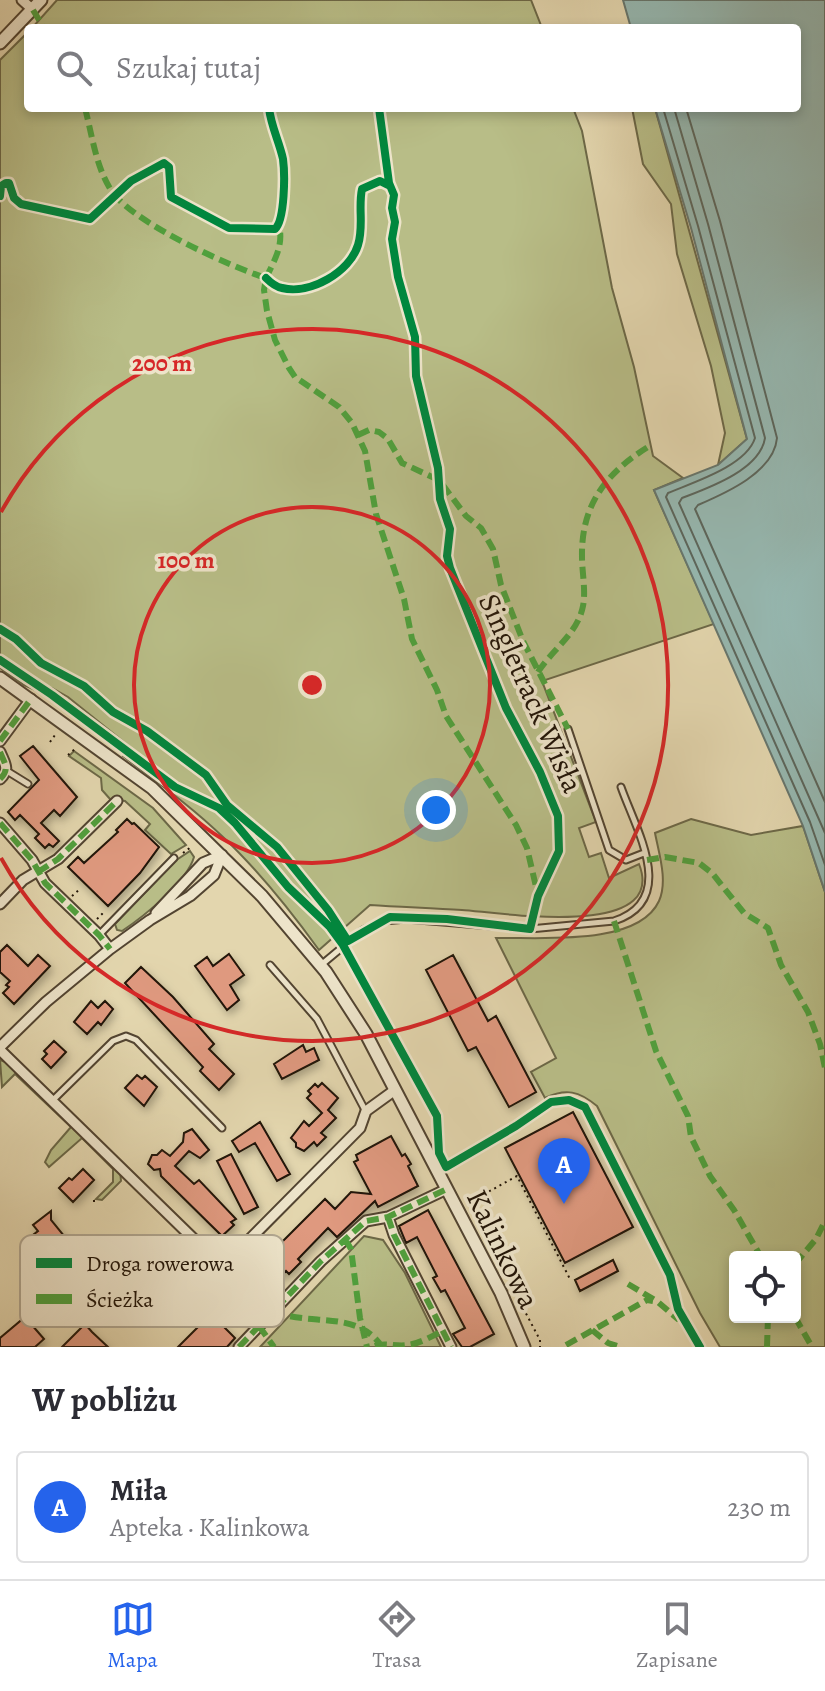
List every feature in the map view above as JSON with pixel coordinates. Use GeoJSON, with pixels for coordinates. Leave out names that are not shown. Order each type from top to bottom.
{"type":"FeatureCollection","features":[{"type":"Feature","properties":{"kind":"street"},"geometry":{"type":"LineString","coordinates":[[0,43],[37,5],[22,0]]}},
{"type":"Feature","properties":{"kind":"street","name":"Kalinkowa"},"geometry":{"type":"LineString","coordinates":[[0,678],[152,788],[262,896],[321,965],[366,1034],[501,1293],[524,1347]]}},
{"type":"Feature","properties":{"kind":"street"},"geometry":{"type":"LineString","coordinates":[[0,741],[31,699]]}},
{"type":"Feature","properties":{"kind":"street"},"geometry":{"type":"LineString","coordinates":[[0,752],[3,775]]}},
{"type":"Feature","properties":{"kind":"street"},"geometry":{"type":"LineString","coordinates":[[0,904],[23,880],[58,859],[117,801]]}},
{"type":"Feature","properties":{"kind":"street"},"geometry":{"type":"LineString","coordinates":[[0,823],[32,860],[45,883],[110,949]]}},
{"type":"Feature","properties":{"kind":"street"},"geometry":{"type":"LineString","coordinates":[[150,920],[203,863],[222,855]]}},
{"type":"Feature","properties":{"kind":"street"},"geometry":{"type":"LineString","coordinates":[[190,1235],[0,1048],[46,1002],[110,949],[190,896],[214,875],[222,855]]}},
{"type":"Feature","properties":{"kind":"street"},"geometry":{"type":"LineString","coordinates":[[255,1235],[360,1128],[366,1111],[395,1090]]}},
{"type":"Feature","properties":{"kind":"street"},"geometry":{"type":"LineString","coordinates":[[284,1300],[366,1221],[388,1217],[447,1189]]}},
{"type":"Feature","properties":{"kind":"street"},"geometry":{"type":"LineString","coordinates":[[388,1217],[394,1235],[451,1347]]}},
{"type":"Feature","properties":{"kind":"street"},"geometry":{"type":"LineString","coordinates":[[239,1347],[258,1327]]}},
{"type":"Feature","properties":{"kind":"lane"},"geometry":{"type":"LineString","coordinates":[[568,729],[609,850],[626,860],[644,853]]}},
{"type":"Feature","properties":{"kind":"lane"},"geometry":{"type":"LineString","coordinates":[[3,775],[19,776],[28,784]]}},
{"type":"Feature","properties":{"kind":"lane"},"geometry":{"type":"LineString","coordinates":[[321,965],[363,930],[384,921],[406,919],[530,929],[614,921],[625,917],[638,907],[650,887],[651,877],[621,787]]}},
{"type":"Feature","properties":{"kind":"lane"},"geometry":{"type":"LineString","coordinates":[[99,935],[174,858]]}},
{"type":"Feature","properties":{"kind":"lane"},"geometry":{"type":"LineString","coordinates":[[270,965],[317,1019],[366,1111]]}},
{"type":"Feature","properties":{"kind":"lane"},"geometry":{"type":"LineString","coordinates":[[53,1100],[113,1041],[126,1036],[136,1040],[222,1128]]}},
{"type":"Feature","properties":{"kind":"path"},"geometry":{"type":"LineString","coordinates":[[50,742],[55,735]]}},
{"type":"Feature","properties":{"kind":"path"},"geometry":{"type":"LineString","coordinates":[[68,755],[75,749]]}},
{"type":"Feature","properties":{"kind":"path"},"geometry":{"type":"LineString","coordinates":[[174,858],[191,847]]}},
{"type":"Feature","properties":{"kind":"path"},"geometry":{"type":"LineString","coordinates":[[465,1204],[517,1176],[571,1281]]}},
{"type":"Feature","properties":{"kind":"path"},"geometry":{"type":"LineString","coordinates":[[512,1287],[540,1340],[540,1347]]}},
{"type":"Feature","properties":{"kind":"green space"},"geometry":{"type":"Polygon","coordinates":[[[57,0],[531,0],[540,24],[36,24],[57,0]]]}},
{"type":"Feature","properties":{"kind":"green space"},"geometry":{"type":"Polygon","coordinates":[[[24,36],[24,112],[575,112],[582,131],[612,288],[634,367],[653,456],[683,478],[654,490],[714,624],[542,681],[596,822],[579,828],[589,857],[601,853],[609,878],[639,864],[641,888],[629,904],[605,913],[575,917],[370,905],[319,950],[274,891],[236,850],[187,805],[123,756],[130,747],[68,697],[52,688],[47,695],[24,685],[0,668],[0,60],[24,36]]]}},
{"type":"Feature","properties":{"kind":"green space"},"geometry":{"type":"Polygon","coordinates":[[[633,112],[656,112],[747,439],[718,465],[725,433],[711,366],[677,254],[671,204],[643,164],[633,112]]]}},
{"type":"Feature","properties":{"kind":"green space"},"geometry":{"type":"Polygon","coordinates":[[[74,751],[153,808],[186,845],[171,854],[145,830],[150,824],[125,801],[110,799],[102,790],[101,778],[69,756],[74,751]]]}},
{"type":"Feature","properties":{"kind":"green space"},"geometry":{"type":"Polygon","coordinates":[[[691,819],[751,835],[803,826],[825,892],[825,1347],[720,1347],[597,1106],[572,1093],[545,1098],[531,1072],[556,1058],[496,938],[585,936],[631,926],[648,916],[659,901],[663,885],[655,833],[691,819]]]}},
{"type":"Feature","properties":{"kind":"green space"},"geometry":{"type":"Polygon","coordinates":[[[190,851],[194,857],[190,867],[174,888],[131,925],[122,931],[117,930],[115,924],[175,861],[190,851]]]}},
{"type":"Feature","properties":{"kind":"green space"},"geometry":{"type":"Polygon","coordinates":[[[0,1060],[8,1063],[120,1171],[121,1181],[102,1200],[96,1199],[113,1182],[113,1169],[82,1138],[49,1167],[45,1162],[51,1150],[71,1127],[15,1074],[2,1087],[0,1060]]]}},
{"type":"Feature","properties":{"kind":"green space"},"geometry":{"type":"Polygon","coordinates":[[[364,1236],[383,1240],[405,1273],[441,1347],[260,1347],[279,1327],[284,1327],[284,1321],[364,1236]]]}},
{"type":"Feature","properties":{"kind":"water"},"geometry":{"type":"Polygon","coordinates":[[[623,0],[825,0],[825,892],[803,826],[654,490],[718,465],[747,439],[691,228],[656,112],[801,112],[801,24],[630,24],[623,0]]]}},
{"type":"Feature","properties":{"kind":"building"},"geometry":{"type":"Polygon","coordinates":[[[33,746],[77,797],[60,816],[54,810],[41,823],[59,841],[53,847],[49,844],[45,848],[35,838],[39,834],[20,815],[15,820],[8,812],[39,780],[20,756],[33,746]]]}},
{"type":"Feature","properties":{"kind":"building"},"geometry":{"type":"Polygon","coordinates":[[[127,819],[159,847],[140,873],[108,906],[68,867],[78,857],[84,863],[118,832],[116,830],[127,819]]]}},
{"type":"Feature","properties":{"kind":"building"},"geometry":{"type":"Polygon","coordinates":[[[7,945],[28,966],[38,955],[50,966],[14,1004],[3,993],[10,981],[0,972],[0,952],[7,945]]]}},
{"type":"Feature","properties":{"kind":"building"},"geometry":{"type":"Polygon","coordinates":[[[229,954],[244,975],[230,985],[239,1000],[227,1010],[195,966],[207,957],[213,966],[229,954]]]}},
{"type":"Feature","properties":{"kind":"building"},"geometry":{"type":"Polygon","coordinates":[[[453,955],[488,1021],[496,1016],[536,1092],[509,1107],[476,1047],[468,1051],[426,970],[453,955]]]}},
{"type":"Feature","properties":{"kind":"building"},"geometry":{"type":"Polygon","coordinates":[[[141,967],[173,997],[214,1044],[209,1049],[234,1074],[219,1090],[200,1071],[203,1067],[125,983],[141,967]]]}},
{"type":"Feature","properties":{"kind":"building"},"geometry":{"type":"Polygon","coordinates":[[[91,1001],[98,1008],[105,1001],[113,1009],[101,1025],[98,1022],[87,1034],[74,1022],[91,1001]]]}},
{"type":"Feature","properties":{"kind":"building"},"geometry":{"type":"Polygon","coordinates":[[[54,1041],[66,1052],[51,1068],[42,1059],[47,1054],[44,1051],[54,1041]]]}},
{"type":"Feature","properties":{"kind":"building"},"geometry":{"type":"Polygon","coordinates":[[[303,1045],[306,1052],[314,1048],[319,1060],[282,1079],[274,1064],[303,1045]]]}},
{"type":"Feature","properties":{"kind":"building"},"geometry":{"type":"Polygon","coordinates":[[[137,1075],[142,1079],[145,1076],[157,1087],[144,1106],[125,1088],[137,1075]]]}},
{"type":"Feature","properties":{"kind":"building"},"geometry":{"type":"Polygon","coordinates":[[[322,1083],[338,1098],[328,1110],[336,1118],[321,1133],[326,1137],[317,1146],[314,1142],[304,1151],[296,1147],[291,1138],[304,1121],[309,1126],[322,1113],[307,1098],[311,1094],[308,1091],[315,1084],[318,1087],[322,1083]]]}},
{"type":"Feature","properties":{"kind":"building"},"geometry":{"type":"Polygon","coordinates":[[[573,1112],[633,1227],[565,1263],[505,1148],[573,1112]]]}},
{"type":"Feature","properties":{"kind":"building"},"geometry":{"type":"Polygon","coordinates":[[[260,1122],[290,1174],[277,1181],[255,1143],[239,1152],[232,1141],[260,1122]]]}},
{"type":"Feature","properties":{"kind":"building"},"geometry":{"type":"Polygon","coordinates":[[[192,1129],[209,1150],[200,1158],[189,1151],[175,1166],[194,1184],[199,1180],[236,1219],[223,1235],[161,1176],[160,1169],[154,1170],[148,1164],[152,1155],[162,1150],[170,1156],[183,1142],[184,1133],[192,1129]]]}},
{"type":"Feature","properties":{"kind":"building"},"geometry":{"type":"Polygon","coordinates":[[[391,1136],[402,1156],[405,1154],[411,1164],[408,1166],[418,1186],[378,1207],[375,1201],[337,1237],[328,1228],[298,1259],[301,1262],[289,1274],[284,1273],[284,1240],[325,1199],[335,1209],[351,1192],[371,1194],[354,1162],[358,1160],[356,1155],[391,1136]]]}},
{"type":"Feature","properties":{"kind":"building"},"geometry":{"type":"Polygon","coordinates":[[[231,1154],[258,1207],[244,1214],[217,1161],[231,1154]]]}},
{"type":"Feature","properties":{"kind":"building"},"geometry":{"type":"Polygon","coordinates":[[[83,1169],[94,1180],[73,1202],[59,1188],[83,1169]]]}},
{"type":"Feature","properties":{"kind":"building"},"geometry":{"type":"Polygon","coordinates":[[[428,1210],[494,1334],[470,1347],[462,1347],[453,1334],[465,1328],[445,1290],[441,1292],[433,1278],[437,1276],[417,1237],[406,1243],[399,1226],[428,1210]]]}},
{"type":"Feature","properties":{"kind":"building"},"geometry":{"type":"Polygon","coordinates":[[[51,1211],[51,1220],[63,1235],[33,1235],[38,1231],[33,1225],[51,1211]]]}},
{"type":"Feature","properties":{"kind":"building"},"geometry":{"type":"Polygon","coordinates":[[[613,1260],[618,1271],[580,1291],[575,1280],[613,1260]]]}},
{"type":"Feature","properties":{"kind":"building"},"geometry":{"type":"Polygon","coordinates":[[[20,1321],[20,1327],[34,1327],[44,1339],[35,1347],[0,1347],[0,1338],[20,1321]]]}},
{"type":"Feature","properties":{"kind":"building"},"geometry":{"type":"Polygon","coordinates":[[[82,1327],[88,1327],[108,1347],[62,1347],[82,1327]]]}},
{"type":"Feature","properties":{"kind":"building"},"geometry":{"type":"Polygon","coordinates":[[[198,1327],[224,1327],[235,1338],[227,1347],[178,1347],[198,1327]]]}},
{"type":"Feature","properties":{"kind":"marked path"},"geometry":{"type":"LineString","coordinates":[[33,10],[42,24]]}},
{"type":"Feature","properties":{"kind":"marked path"},"geometry":{"type":"LineString","coordinates":[[86,112],[98,161],[111,190],[138,216],[159,229],[229,264],[266,278],[267,311],[275,340],[289,368],[295,377],[339,407],[352,423],[365,451],[376,514],[404,599],[412,639],[446,716],[516,825],[527,848],[537,891]]}},
{"type":"Feature","properties":{"kind":"marked path"},"geometry":{"type":"LineString","coordinates":[[266,278],[279,246],[279,226]]}},
{"type":"Feature","properties":{"kind":"marked path"},"geometry":{"type":"LineString","coordinates":[[358,435],[369,430],[379,432],[388,439],[402,463],[439,480],[466,516],[481,528],[493,549],[501,585],[523,641],[568,729]]}},
{"type":"Feature","properties":{"kind":"marked path"},"geometry":{"type":"LineString","coordinates":[[538,672],[580,616],[584,594],[583,538],[591,506],[608,480],[648,447]]}},
{"type":"Feature","properties":{"kind":"marked path"},"geometry":{"type":"LineString","coordinates":[[0,741],[31,699]]}},
{"type":"Feature","properties":{"kind":"marked path"},"geometry":{"type":"LineString","coordinates":[[0,752],[6,769],[0,779]]}},
{"type":"Feature","properties":{"kind":"marked path"},"geometry":{"type":"LineString","coordinates":[[38,872],[58,859],[117,801]]}},
{"type":"Feature","properties":{"kind":"marked path"},"geometry":{"type":"LineString","coordinates":[[0,823],[32,860],[45,883],[110,949]]}},
{"type":"Feature","properties":{"kind":"marked path"},"geometry":{"type":"LineString","coordinates":[[647,860],[665,857],[699,863],[712,873],[744,913],[768,928],[781,965],[808,1012],[825,1068]]}},
{"type":"Feature","properties":{"kind":"marked path"},"geometry":{"type":"LineString","coordinates":[[614,921],[656,1051],[688,1116],[691,1137],[710,1176],[758,1251]]}},
{"type":"Feature","properties":{"kind":"marked path"},"geometry":{"type":"LineString","coordinates":[[284,1300],[366,1221],[388,1217],[447,1189]]}},
{"type":"Feature","properties":{"kind":"marked path"},"geometry":{"type":"LineString","coordinates":[[388,1217],[394,1235],[451,1347]]}},
{"type":"Feature","properties":{"kind":"marked path"},"geometry":{"type":"LineString","coordinates":[[801,1257],[816,1239],[825,1221]]}},
{"type":"Feature","properties":{"kind":"marked path"},"geometry":{"type":"LineString","coordinates":[[345,1239],[351,1249],[367,1347]]}},
{"type":"Feature","properties":{"kind":"marked path"},"geometry":{"type":"LineString","coordinates":[[628,1284],[658,1302],[679,1320]]}},
{"type":"Feature","properties":{"kind":"marked path"},"geometry":{"type":"LineString","coordinates":[[566,1345],[647,1300],[653,1301]]}},
{"type":"Feature","properties":{"kind":"marked path"},"geometry":{"type":"LineString","coordinates":[[284,1315],[346,1323],[372,1335],[382,1347]]}},
{"type":"Feature","properties":{"kind":"marked path"},"geometry":{"type":"LineString","coordinates":[[767,1347],[768,1323]]}},
{"type":"Feature","properties":{"kind":"marked path"},"geometry":{"type":"LineString","coordinates":[[798,1323],[812,1347]]}},
{"type":"Feature","properties":{"kind":"marked path"},"geometry":{"type":"LineString","coordinates":[[239,1347],[258,1327]]}},
{"type":"Feature","properties":{"kind":"marked path"},"geometry":{"type":"LineString","coordinates":[[260,1327],[274,1347]]}},
{"type":"Feature","properties":{"kind":"marked path"},"geometry":{"type":"LineString","coordinates":[[592,1330],[617,1346]]}},
{"type":"Feature","properties":{"kind":"marked path"},"geometry":{"type":"LineString","coordinates":[[375,1346],[412,1344],[443,1331]]}},
{"type":"Feature","properties":{"kind":"cycle path"},"geometry":{"type":"LineString","coordinates":[[0,196],[1,186],[9,183],[14,198],[21,204],[90,219],[131,181],[164,163],[169,167],[171,197],[229,228],[275,229],[282,207],[284,166],[270,112]]}},
{"type":"Feature","properties":{"kind":"cycle path","name":"Singletrack Wisła"},"geometry":{"type":"LineString","coordinates":[[0,629],[16,639],[41,663],[84,686],[113,712],[147,731],[206,775],[227,805],[277,847],[328,910],[348,941],[390,917],[447,919],[530,929],[538,896],[559,851],[558,816],[540,772],[506,708],[450,568],[447,556],[450,529],[440,499],[438,468],[416,376],[415,337],[398,277],[392,239],[394,195],[389,183],[380,112]]}},
{"type":"Feature","properties":{"kind":"cycle path"},"geometry":{"type":"LineString","coordinates":[[266,278],[278,287],[293,289],[316,285],[338,272],[354,255],[358,245],[362,189],[380,181],[390,186]]}},
{"type":"Feature","properties":{"kind":"cycle path"},"geometry":{"type":"LineString","coordinates":[[0,660],[175,787],[219,808],[288,887],[329,926],[343,945],[437,1116],[439,1153],[446,1167],[551,1102],[569,1100],[585,1107],[670,1275],[678,1309],[700,1347]]}},
{"type":"Feature","properties":{"kind":"place","name":"Miła"},"geometry":{"type":"Point","coordinates":[564,1204]}}]}
